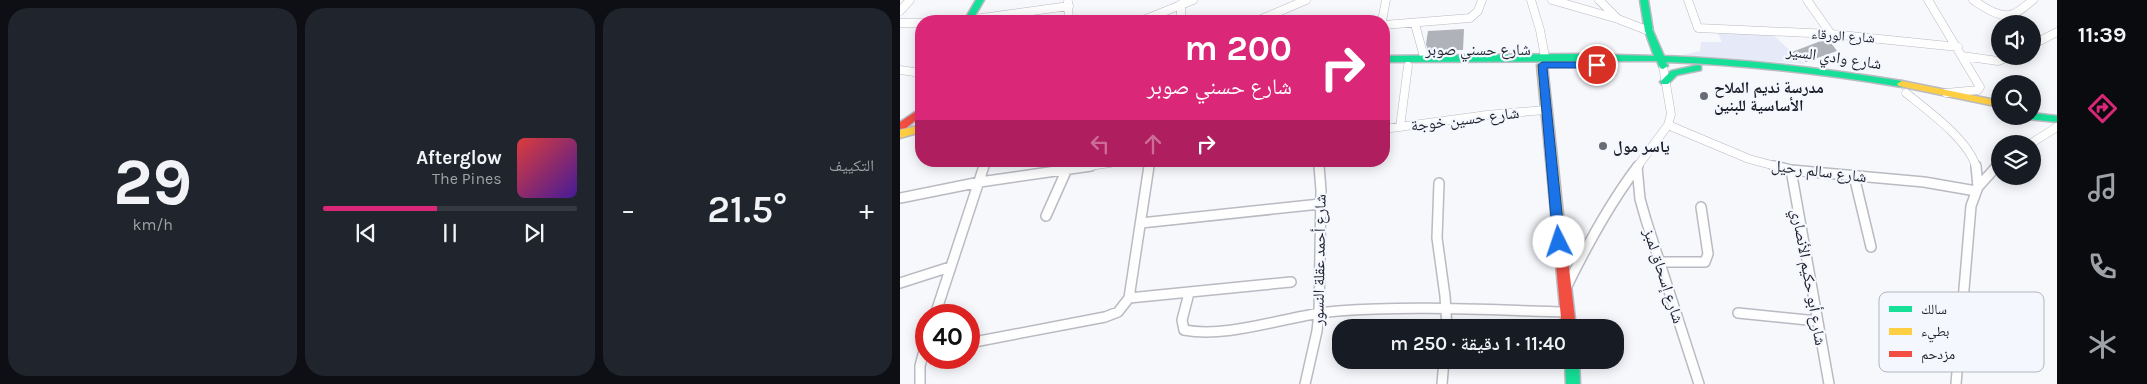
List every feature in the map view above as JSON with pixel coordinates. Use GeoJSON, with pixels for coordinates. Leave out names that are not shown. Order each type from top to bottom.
{"type":"FeatureCollection","features":[{"type":"Feature","properties":{"kind":"main road"},"geometry":{"type":"LineString","coordinates":[[970,15],[980,0]]}},
{"type":"Feature","properties":{"kind":"main road"},"geometry":{"type":"LineString","coordinates":[[1645,5],[1649,31],[1662,63]]}},
{"type":"Feature","properties":{"kind":"main road"},"geometry":{"type":"LineString","coordinates":[[1645,5],[1668,51],[1668,55],[1662,63]]}},
{"type":"Feature","properties":{"kind":"main road","name":"شارع حسني صوبر"},"geometry":{"type":"LineString","coordinates":[[1390,59],[1662,63]]}},
{"type":"Feature","properties":{"kind":"main road","name":"شارع حسني صوبر"},"geometry":{"type":"LineString","coordinates":[[1390,66],[1458,61]]}},
{"type":"Feature","properties":{"kind":"main road"},"geometry":{"type":"LineString","coordinates":[[1544,61],[1545,110],[1551,141],[1567,319]]}},
{"type":"Feature","properties":{"kind":"main road","name":"شارع وادي السير"},"geometry":{"type":"LineString","coordinates":[[1662,63],[1698,68],[1804,75],[1991,110]]}},
{"type":"Feature","properties":{"kind":"main road","name":"شارع وادي السير"},"geometry":{"type":"LineString","coordinates":[[1662,63],[1809,68],[1866,77],[1991,102]]}},
{"type":"Feature","properties":{"kind":"main road"},"geometry":{"type":"LineString","coordinates":[[1665,82],[1674,73],[1698,68]]}},
{"type":"Feature","properties":{"kind":"main road"},"geometry":{"type":"LineString","coordinates":[[2041,111],[2057,112]]}},
{"type":"Feature","properties":{"kind":"main road"},"geometry":{"type":"LineString","coordinates":[[2041,117],[2057,119]]}},
{"type":"Feature","properties":{"kind":"main road"},"geometry":{"type":"LineString","coordinates":[[900,128],[910,121],[915,121]]}},
{"type":"Feature","properties":{"kind":"main road"},"geometry":{"type":"LineString","coordinates":[[900,128],[915,123]]}},
{"type":"Feature","properties":{"kind":"main road"},"geometry":{"type":"LineString","coordinates":[[1573,369],[1574,384]]}},
{"type":"Feature","properties":{"kind":"street"},"geometry":{"type":"LineString","coordinates":[[900,11],[910,0]]}},
{"type":"Feature","properties":{"kind":"street"},"geometry":{"type":"LineString","coordinates":[[1155,15],[1193,0]]}},
{"type":"Feature","properties":{"kind":"street"},"geometry":{"type":"LineString","coordinates":[[1270,15],[1304,0]]}},
{"type":"Feature","properties":{"kind":"street"},"geometry":{"type":"LineString","coordinates":[[1383,15],[1386,0]]}},
{"type":"Feature","properties":{"kind":"street"},"geometry":{"type":"LineString","coordinates":[[1390,25],[1470,18],[1478,11],[1482,0]]}},
{"type":"Feature","properties":{"kind":"street"},"geometry":{"type":"LineString","coordinates":[[1532,0],[1540,30],[1544,61]]}},
{"type":"Feature","properties":{"kind":"street"},"geometry":{"type":"LineString","coordinates":[[1552,0],[1649,31]]}},
{"type":"Feature","properties":{"kind":"street"},"geometry":{"type":"LineString","coordinates":[[1599,0],[1618,20]]}},
{"type":"Feature","properties":{"kind":"street","name":"شارع الورقاء"},"geometry":{"type":"LineString","coordinates":[[1688,0],[1698,28],[1831,34],[1958,47]]}},
{"type":"Feature","properties":{"kind":"street"},"geometry":{"type":"LineString","coordinates":[[1807,0],[1831,34]]}},
{"type":"Feature","properties":{"kind":"street"},"geometry":{"type":"LineString","coordinates":[[1928,0],[1958,47],[1980,87],[1978,90],[1945,94]]}},
{"type":"Feature","properties":{"kind":"street"},"geometry":{"type":"LineString","coordinates":[[1973,0],[2006,16],[2017,12],[2033,0]]}},
{"type":"Feature","properties":{"kind":"street"},"geometry":{"type":"LineString","coordinates":[[1000,15],[1068,3]]}},
{"type":"Feature","properties":{"kind":"street"},"geometry":{"type":"LineString","coordinates":[[1181,4],[1182,15]]}},
{"type":"Feature","properties":{"kind":"street"},"geometry":{"type":"LineString","coordinates":[[900,23],[915,23]]}},
{"type":"Feature","properties":{"kind":"street"},"geometry":{"type":"LineString","coordinates":[[1414,24],[1424,58]]}},
{"type":"Feature","properties":{"kind":"street"},"geometry":{"type":"LineString","coordinates":[[2041,40],[2057,32]]}},
{"type":"Feature","properties":{"kind":"street"},"geometry":{"type":"LineString","coordinates":[[1962,56],[1991,60]]}},
{"type":"Feature","properties":{"kind":"street"},"geometry":{"type":"LineString","coordinates":[[1564,292],[1600,222],[1624,182],[1668,126],[1671,114],[1662,63]]}},
{"type":"Feature","properties":{"kind":"street"},"geometry":{"type":"LineString","coordinates":[[1400,126],[1408,66]]}},
{"type":"Feature","properties":{"kind":"street"},"geometry":{"type":"LineString","coordinates":[[900,70],[915,72]]}},
{"type":"Feature","properties":{"kind":"street"},"geometry":{"type":"LineString","coordinates":[[1906,93],[1932,115],[1969,153],[1975,163],[1977,189],[1972,206],[1964,292]]}},
{"type":"Feature","properties":{"kind":"street","name":"شارع حسين خوجة"},"geometry":{"type":"LineString","coordinates":[[1390,128],[1487,115],[1545,110]]}},
{"type":"Feature","properties":{"kind":"street","name":"شارع سالم رحيل"},"geometry":{"type":"LineString","coordinates":[[1668,126],[1749,158],[1791,170],[1977,189]]}},
{"type":"Feature","properties":{"kind":"street"},"geometry":{"type":"LineString","coordinates":[[2041,137],[2057,127]]}},
{"type":"Feature","properties":{"kind":"street"},"geometry":{"type":"LineString","coordinates":[[938,304],[984,167]]}},
{"type":"Feature","properties":{"kind":"street"},"geometry":{"type":"LineString","coordinates":[[900,198],[980,182],[1081,167]]}},
{"type":"Feature","properties":{"kind":"street"},"geometry":{"type":"LineString","coordinates":[[980,341],[1105,318],[1123,308],[1129,298],[1149,167]]}},
{"type":"Feature","properties":{"kind":"street","name":"شارع أحمد عقلة النسور"},"geometry":{"type":"LineString","coordinates":[[1305,384],[1317,331],[1319,313],[1319,167]]}},
{"type":"Feature","properties":{"kind":"street","name":"شارع إسحاق لمبز"},"geometry":{"type":"LineString","coordinates":[[1637,167],[1640,199],[1699,384]]}},
{"type":"Feature","properties":{"kind":"street"},"geometry":{"type":"LineString","coordinates":[[1046,216],[1067,169]]}},
{"type":"Feature","properties":{"kind":"street","name":"شارع أبو حكيم الأنصاري"},"geometry":{"type":"LineString","coordinates":[[1791,170],[1828,384]]}},
{"type":"Feature","properties":{"kind":"street"},"geometry":{"type":"LineString","coordinates":[[1977,189],[1991,173]]}},
{"type":"Feature","properties":{"kind":"street"},"geometry":{"type":"LineString","coordinates":[[1854,176],[1871,247]]}},
{"type":"Feature","properties":{"kind":"street"},"geometry":{"type":"LineString","coordinates":[[1439,183],[1437,238],[1447,319]]}},
{"type":"Feature","properties":{"kind":"street"},"geometry":{"type":"LineString","coordinates":[[1141,223],[1320,204]]}},
{"type":"Feature","properties":{"kind":"street"},"geometry":{"type":"LineString","coordinates":[[1659,262],[1705,262],[1708,254],[1701,207]]}},
{"type":"Feature","properties":{"kind":"street"},"geometry":{"type":"LineString","coordinates":[[900,283],[950,267]]}},
{"type":"Feature","properties":{"kind":"street"},"geometry":{"type":"LineString","coordinates":[[1129,298],[1291,282]]}},
{"type":"Feature","properties":{"kind":"street"},"geometry":{"type":"LineString","coordinates":[[1189,293],[1182,327],[1185,331],[1194,332],[1350,310],[1446,309],[1567,312]]}},
{"type":"Feature","properties":{"kind":"street"},"geometry":{"type":"LineString","coordinates":[[1738,313],[1817,322]]}},
{"type":"Feature","properties":{"kind":"street"},"geometry":{"type":"LineString","coordinates":[[920,369],[920,384]]}},
{"type":"Feature","properties":{"kind":"street"},"geometry":{"type":"LineString","coordinates":[[1442,384],[1443,369]]}},
{"type":"Feature","properties":{"kind":"shaded area"},"geometry":{"type":"Polygon","coordinates":[[[1718,33],[1773,35],[1805,64],[1683,55],[1700,51],[1701,42],[1722,42],[1718,33]]]}},
{"type":"Feature","properties":{"kind":"building"},"geometry":{"type":"Polygon","coordinates":[[[1464,29],[1463,50],[1428,50],[1426,44],[1428,31],[1464,29]]]}},
{"type":"Feature","properties":{"kind":"building"},"geometry":{"type":"Polygon","coordinates":[[[1826,39],[1829,40],[1837,51],[1806,62],[1792,52],[1826,39]]]}},
{"type":"Feature","properties":{"kind":"traffic: fast"},"geometry":{"type":"LineString","coordinates":[[971,15],[980,0]]}},
{"type":"Feature","properties":{"kind":"traffic: fast"},"geometry":{"type":"LineString","coordinates":[[1644,0],[1649,31],[1663,66]]}},
{"type":"Feature","properties":{"kind":"traffic: fast"},"geometry":{"type":"LineString","coordinates":[[1390,59],[1579,57],[1709,61],[1774,65],[1902,84]]}},
{"type":"Feature","properties":{"kind":"traffic: fast"},"geometry":{"type":"LineString","coordinates":[[1665,82],[1674,73],[1698,68]]}},
{"type":"Feature","properties":{"kind":"traffic: fast"},"geometry":{"type":"LineString","coordinates":[[2041,117],[2057,119]]}},
{"type":"Feature","properties":{"kind":"traffic: fast"},"geometry":{"type":"LineString","coordinates":[[1572,369],[1573,384]]}},
{"type":"Feature","properties":{"kind":"traffic: slow"},"geometry":{"type":"LineString","coordinates":[[1542,65],[1559,233]]}},
{"type":"Feature","properties":{"kind":"traffic: slow"},"geometry":{"type":"LineString","coordinates":[[1902,84],[1991,102]]}},
{"type":"Feature","properties":{"kind":"traffic: slow"},"geometry":{"type":"LineString","coordinates":[[900,134],[915,130]]}},
{"type":"Feature","properties":{"kind":"traffic: jam"},"geometry":{"type":"LineString","coordinates":[[902,126],[915,116]]}},
{"type":"Feature","properties":{"kind":"traffic: jam"},"geometry":{"type":"LineString","coordinates":[[1559,233],[1568,319]]}},
{"type":"Feature","properties":{"kind":"place","name":"مدرسة نديم الملاح الأساسية للبنين"},"geometry":{"type":"Point","coordinates":[1704,96]}},
{"type":"Feature","properties":{"kind":"place","name":"ياسر مول"},"geometry":{"type":"Point","coordinates":[1603,146]}},
{"type":"Feature","properties":{"kind":"route"},"geometry":{"type":"LineString","coordinates":[[1559,242],[1551,141],[1545,110],[1542,65],[1597,65]]}}]}
